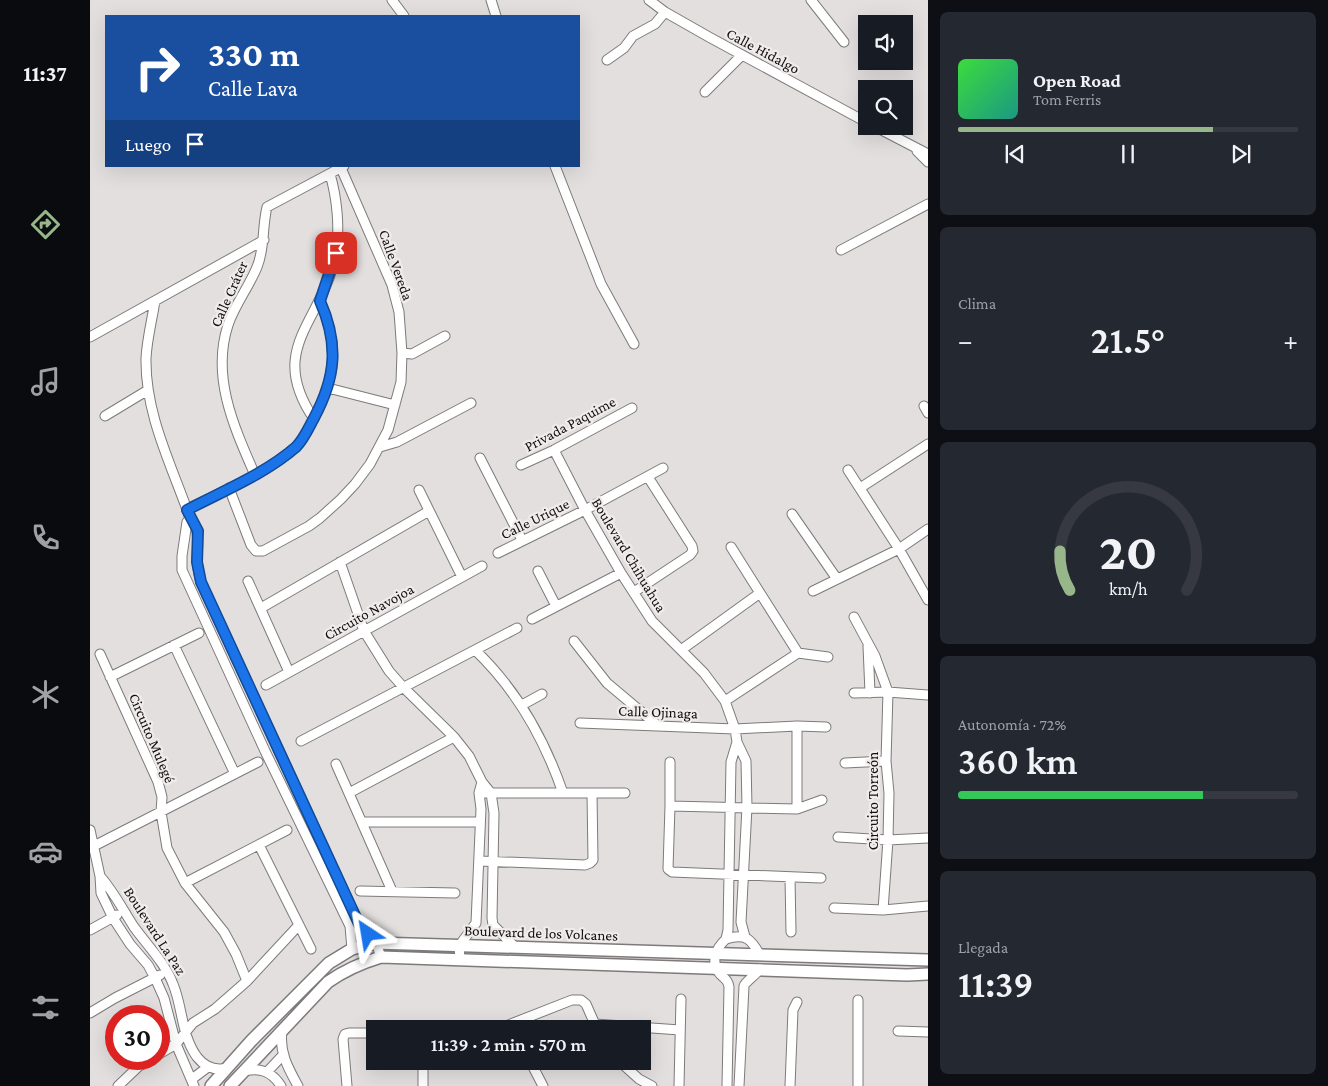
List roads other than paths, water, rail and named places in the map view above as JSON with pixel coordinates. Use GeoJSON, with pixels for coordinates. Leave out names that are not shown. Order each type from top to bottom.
{"type":"FeatureCollection","features":[{"type":"Feature","properties":{"kind":"street"},"geometry":{"type":"LineString","coordinates":[[392,0],[403,15]]}},
{"type":"Feature","properties":{"kind":"street"},"geometry":{"type":"LineString","coordinates":[[491,0],[496,15]]}},
{"type":"Feature","properties":{"kind":"street","name":"Calle Hidalgo"},"geometry":{"type":"LineString","coordinates":[[649,0],[665,12],[858,118]]}},
{"type":"Feature","properties":{"kind":"street"},"geometry":{"type":"LineString","coordinates":[[812,0],[844,42]]}},
{"type":"Feature","properties":{"kind":"street"},"geometry":{"type":"LineString","coordinates":[[607,60],[624,48],[633,36],[656,24],[665,12]]}},
{"type":"Feature","properties":{"kind":"street"},"geometry":{"type":"LineString","coordinates":[[705,92],[742,55]]}},
{"type":"Feature","properties":{"kind":"street"},"geometry":{"type":"LineString","coordinates":[[891,135],[928,154]]}},
{"type":"Feature","properties":{"kind":"street"},"geometry":{"type":"LineString","coordinates":[[916,148],[928,162]]}},
{"type":"Feature","properties":{"kind":"street","name":"Calle Cráter"},"geometry":{"type":"LineString","coordinates":[[255,474],[229,412],[223,386],[222,362],[228,326],[239,299],[258,266],[264,240],[267,207],[343,167]]}},
{"type":"Feature","properties":{"kind":"street","name":"Calle Vereda"},"geometry":{"type":"LineString","coordinates":[[229,488],[251,545],[256,551],[263,551],[309,526],[342,499],[370,464],[388,430],[401,382],[402,353],[399,312],[392,286],[343,167]]}},
{"type":"Feature","properties":{"kind":"street"},"geometry":{"type":"LineString","coordinates":[[555,167],[600,284],[634,344]]}},
{"type":"Feature","properties":{"kind":"street"},"geometry":{"type":"LineString","coordinates":[[314,419],[304,405],[297,390],[294,374],[295,355],[299,342],[320,301],[336,253],[338,223],[330,174]]}},
{"type":"Feature","properties":{"kind":"street"},"geometry":{"type":"LineString","coordinates":[[841,250],[928,204]]}},
{"type":"Feature","properties":{"kind":"street"},"geometry":{"type":"LineString","coordinates":[[90,337],[264,240]]}},
{"type":"Feature","properties":{"kind":"street"},"geometry":{"type":"LineString","coordinates":[[155,301],[146,358],[148,390],[158,432],[188,514],[198,531],[197,562],[201,582],[359,924],[376,943],[381,956]]}},
{"type":"Feature","properties":{"kind":"street"},"geometry":{"type":"LineString","coordinates":[[188,514],[255,474],[297,446],[314,419],[328,388],[333,355],[328,319],[320,301]]}},
{"type":"Feature","properties":{"kind":"street"},"geometry":{"type":"LineString","coordinates":[[402,353],[412,354],[445,336]]}},
{"type":"Feature","properties":{"kind":"street"},"geometry":{"type":"LineString","coordinates":[[328,388],[395,405]]}},
{"type":"Feature","properties":{"kind":"street"},"geometry":{"type":"LineString","coordinates":[[105,416],[148,390]]}},
{"type":"Feature","properties":{"kind":"street"},"geometry":{"type":"LineString","coordinates":[[380,447],[397,442],[471,403]]}},
{"type":"Feature","properties":{"kind":"street","name":"Privada Paquime"},"geometry":{"type":"LineString","coordinates":[[522,465],[632,408]]}},
{"type":"Feature","properties":{"kind":"street"},"geometry":{"type":"LineString","coordinates":[[860,488],[928,444]]}},
{"type":"Feature","properties":{"kind":"street","name":"Boulevard Chihuahua"},"geometry":{"type":"LineString","coordinates":[[554,450],[621,573],[652,621],[704,673],[725,701],[735,729],[737,742],[746,761],[747,807],[741,922],[745,937]]}},
{"type":"Feature","properties":{"kind":"street"},"geometry":{"type":"LineString","coordinates":[[480,458],[522,540]]}},
{"type":"Feature","properties":{"kind":"street","name":"Calle Urique"},"geometry":{"type":"LineString","coordinates":[[498,552],[585,510],[663,468]]}},
{"type":"Feature","properties":{"kind":"street"},"geometry":{"type":"LineString","coordinates":[[848,470],[899,549],[928,600]]}},
{"type":"Feature","properties":{"kind":"street"},"geometry":{"type":"LineString","coordinates":[[634,592],[690,555],[693,551],[692,546],[648,477]]}},
{"type":"Feature","properties":{"kind":"street"},"geometry":{"type":"LineString","coordinates":[[419,490],[462,577]]}},
{"type":"Feature","properties":{"kind":"street"},"geometry":{"type":"LineString","coordinates":[[261,608],[429,511]]}},
{"type":"Feature","properties":{"kind":"street"},"geometry":{"type":"LineString","coordinates":[[188,514],[182,570],[265,750],[350,926],[352,949]]}},
{"type":"Feature","properties":{"kind":"street"},"geometry":{"type":"LineString","coordinates":[[792,514],[837,579]]}},
{"type":"Feature","properties":{"kind":"street"},"geometry":{"type":"LineString","coordinates":[[813,591],[899,549],[928,530]]}},
{"type":"Feature","properties":{"kind":"street"},"geometry":{"type":"LineString","coordinates":[[731,547],[798,653]]}},
{"type":"Feature","properties":{"kind":"street"},"geometry":{"type":"LineString","coordinates":[[340,562],[364,631],[389,671],[403,688],[454,737],[469,756],[482,782],[491,793],[494,813],[493,926]]}},
{"type":"Feature","properties":{"kind":"street","name":"Circuito Navojoa"},"geometry":{"type":"LineString","coordinates":[[266,685],[482,566]]}},
{"type":"Feature","properties":{"kind":"street"},"geometry":{"type":"LineString","coordinates":[[538,571],[556,606]]}},
{"type":"Feature","properties":{"kind":"street"},"geometry":{"type":"LineString","coordinates":[[532,619],[621,573]]}},
{"type":"Feature","properties":{"kind":"street"},"geometry":{"type":"LineString","coordinates":[[248,581],[289,672]]}},
{"type":"Feature","properties":{"kind":"street"},"geometry":{"type":"LineString","coordinates":[[189,588],[201,582]]}},
{"type":"Feature","properties":{"kind":"street"},"geometry":{"type":"LineString","coordinates":[[681,650],[760,593]]}},
{"type":"Feature","properties":{"kind":"street"},"geometry":{"type":"LineString","coordinates":[[854,617],[875,656],[888,692]]}},
{"type":"Feature","properties":{"kind":"street"},"geometry":{"type":"LineString","coordinates":[[301,741],[517,628]]}},
{"type":"Feature","properties":{"kind":"street"},"geometry":{"type":"LineString","coordinates":[[110,677],[199,633]]}},
{"type":"Feature","properties":{"kind":"street"},"geometry":{"type":"LineString","coordinates":[[574,641],[607,683],[657,725]]}},
{"type":"Feature","properties":{"kind":"street"},"geometry":{"type":"LineString","coordinates":[[868,643],[870,693]]}},
{"type":"Feature","properties":{"kind":"street"},"geometry":{"type":"LineString","coordinates":[[174,645],[235,774]]}},
{"type":"Feature","properties":{"kind":"street"},"geometry":{"type":"LineString","coordinates":[[475,650],[490,664],[522,705],[553,763],[563,793]]}},
{"type":"Feature","properties":{"kind":"street"},"geometry":{"type":"LineString","coordinates":[[725,701],[798,653],[828,657]]}},
{"type":"Feature","properties":{"kind":"street","name":"Circuito Mulegé"},"geometry":{"type":"LineString","coordinates":[[100,654],[158,782],[162,797],[161,812]]}},
{"type":"Feature","properties":{"kind":"street"},"geometry":{"type":"LineString","coordinates":[[854,693],[888,692],[928,695]]}},
{"type":"Feature","properties":{"kind":"street","name":"Circuito Torreón"},"geometry":{"type":"LineString","coordinates":[[883,910],[888,840],[889,793],[886,761],[888,692]]}},
{"type":"Feature","properties":{"kind":"street"},"geometry":{"type":"LineString","coordinates":[[522,705],[542,694]]}},
{"type":"Feature","properties":{"kind":"street","name":"Calle Ojinaga"},"geometry":{"type":"LineString","coordinates":[[580,723],[735,729],[797,726],[826,727]]}},
{"type":"Feature","properties":{"kind":"street"},"geometry":{"type":"LineString","coordinates":[[797,726],[797,809]]}},
{"type":"Feature","properties":{"kind":"street"},"geometry":{"type":"LineString","coordinates":[[349,793],[454,737]]}},
{"type":"Feature","properties":{"kind":"street","name":"Boulevard Chihuahua"},"geometry":{"type":"LineString","coordinates":[[726,939],[731,762],[737,742]]}},
{"type":"Feature","properties":{"kind":"street"},"geometry":{"type":"LineString","coordinates":[[265,750],[277,745]]}},
{"type":"Feature","properties":{"kind":"street"},"geometry":{"type":"LineString","coordinates":[[845,763],[886,761]]}},
{"type":"Feature","properties":{"kind":"street","name":"Circuito Mulegé"},"geometry":{"type":"LineString","coordinates":[[92,847],[258,762]]}},
{"type":"Feature","properties":{"kind":"street"},"geometry":{"type":"LineString","coordinates":[[670,762],[668,869],[672,872],[821,878]]}},
{"type":"Feature","properties":{"kind":"street"},"geometry":{"type":"LineString","coordinates":[[336,764],[392,891]]}},
{"type":"Feature","properties":{"kind":"street"},"geometry":{"type":"LineString","coordinates":[[460,960],[459,946],[476,924],[480,822],[479,793],[482,782]]}},
{"type":"Feature","properties":{"kind":"street"},"geometry":{"type":"LineString","coordinates":[[479,793],[625,793]]}},
{"type":"Feature","properties":{"kind":"street"},"geometry":{"type":"LineString","coordinates":[[479,861],[585,865],[590,863],[593,860],[592,793]]}},
{"type":"Feature","properties":{"kind":"street"},"geometry":{"type":"LineString","coordinates":[[670,806],[797,809],[822,800]]}},
{"type":"Feature","properties":{"kind":"street"},"geometry":{"type":"LineString","coordinates":[[161,812],[167,848],[185,883],[224,932],[247,981]]}},
{"type":"Feature","properties":{"kind":"street"},"geometry":{"type":"LineString","coordinates":[[362,822],[480,822]]}},
{"type":"Feature","properties":{"kind":"street","name":"Boulevard La Paz"},"geometry":{"type":"LineString","coordinates":[[90,830],[92,847],[100,876],[101,893],[113,918],[130,944],[148,965],[155,978],[164,998],[176,1044],[193,1083]]}},
{"type":"Feature","properties":{"kind":"street"},"geometry":{"type":"LineString","coordinates":[[185,883],[287,830]]}},
{"type":"Feature","properties":{"kind":"street"},"geometry":{"type":"LineString","coordinates":[[838,837],[888,840],[928,838]]}},
{"type":"Feature","properties":{"kind":"street"},"geometry":{"type":"LineString","coordinates":[[259,844],[311,949]]}},
{"type":"Feature","properties":{"kind":"street","name":"Boulevard La Paz"},"geometry":{"type":"LineString","coordinates":[[100,876],[111,888],[124,912],[166,972],[175,990],[186,1032],[196,1056],[208,1066]]}},
{"type":"Feature","properties":{"kind":"street"},"geometry":{"type":"LineString","coordinates":[[790,877],[791,932]]}},
{"type":"Feature","properties":{"kind":"street"},"geometry":{"type":"LineString","coordinates":[[360,891],[455,893]]}},
{"type":"Feature","properties":{"kind":"street"},"geometry":{"type":"LineString","coordinates":[[834,908],[883,910],[928,906]]}},
{"type":"Feature","properties":{"kind":"street"},"geometry":{"type":"LineString","coordinates":[[90,930],[124,912]]}},
{"type":"Feature","properties":{"kind":"street"},"geometry":{"type":"LineString","coordinates":[[476,924],[493,926],[515,947]]}},
{"type":"Feature","properties":{"kind":"street"},"geometry":{"type":"LineString","coordinates":[[170,1048],[176,1044],[193,1023],[215,1009],[247,981],[298,926]]}},
{"type":"Feature","properties":{"kind":"street"},"geometry":{"type":"LineString","coordinates":[[760,955],[753,942],[745,937],[735,936],[726,939],[719,945],[715,954],[716,968],[728,981],[745,982],[753,978],[760,969]]}},
{"type":"Feature","properties":{"kind":"street","name":"Boulevard de los Volcanes"},"geometry":{"type":"LineString","coordinates":[[211,1086],[252,1040],[329,963],[352,949],[376,943],[928,960]]}},
{"type":"Feature","properties":{"kind":"street","name":"Boulevard de los Volcanes"},"geometry":{"type":"LineString","coordinates":[[230,1086],[328,982],[357,964],[381,956],[907,975],[928,974]]}},
{"type":"Feature","properties":{"kind":"street"},"geometry":{"type":"LineString","coordinates":[[90,1013],[166,972]]}},
{"type":"Feature","properties":{"kind":"street"},"geometry":{"type":"LineString","coordinates":[[727,1086],[728,981]]}},
{"type":"Feature","properties":{"kind":"street"},"geometry":{"type":"LineString","coordinates":[[739,1086],[742,1005],[745,982]]}},
{"type":"Feature","properties":{"kind":"street"},"geometry":{"type":"LineString","coordinates":[[679,1086],[681,999]]}},
{"type":"Feature","properties":{"kind":"street"},"geometry":{"type":"LineString","coordinates":[[527,1020],[572,1000],[581,1000],[586,1004],[593,1020]]}},
{"type":"Feature","properties":{"kind":"street"},"geometry":{"type":"LineString","coordinates":[[858,1000],[858,1086]]}},
{"type":"Feature","properties":{"kind":"street"},"geometry":{"type":"LineString","coordinates":[[790,1086],[793,1010],[797,1002]]}},
{"type":"Feature","properties":{"kind":"street"},"geometry":{"type":"LineString","coordinates":[[651,1029],[680,1030]]}},
{"type":"Feature","properties":{"kind":"street"},"geometry":{"type":"LineString","coordinates":[[282,1031],[281,1047],[283,1055],[298,1086]]}},
{"type":"Feature","properties":{"kind":"street"},"geometry":{"type":"LineString","coordinates":[[898,1031],[928,1032]]}},
{"type":"Feature","properties":{"kind":"street"},"geometry":{"type":"LineString","coordinates":[[347,1086],[343,1040],[346,1034],[349,1033],[366,1034]]}},
{"type":"Feature","properties":{"kind":"street"},"geometry":{"type":"LineString","coordinates":[[267,1072],[283,1055]]}},
{"type":"Feature","properties":{"kind":"street"},"geometry":{"type":"LineString","coordinates":[[193,1083],[208,1066],[218,1069],[227,1068]]}},
{"type":"Feature","properties":{"kind":"street"},"geometry":{"type":"LineString","coordinates":[[244,1071],[252,1069],[267,1072],[274,1076],[281,1086]]}},
{"type":"Feature","properties":{"kind":"street"},"geometry":{"type":"LineString","coordinates":[[118,1086],[135,1070]]}},
{"type":"Feature","properties":{"kind":"street"},"geometry":{"type":"LineString","coordinates":[[422,1070],[423,1086]]}},
{"type":"Feature","properties":{"kind":"street"},"geometry":{"type":"LineString","coordinates":[[535,1070],[543,1086]]}},
{"type":"Feature","properties":{"kind":"street"},"geometry":{"type":"LineString","coordinates":[[629,1070],[639,1079],[652,1086]]}}]}
